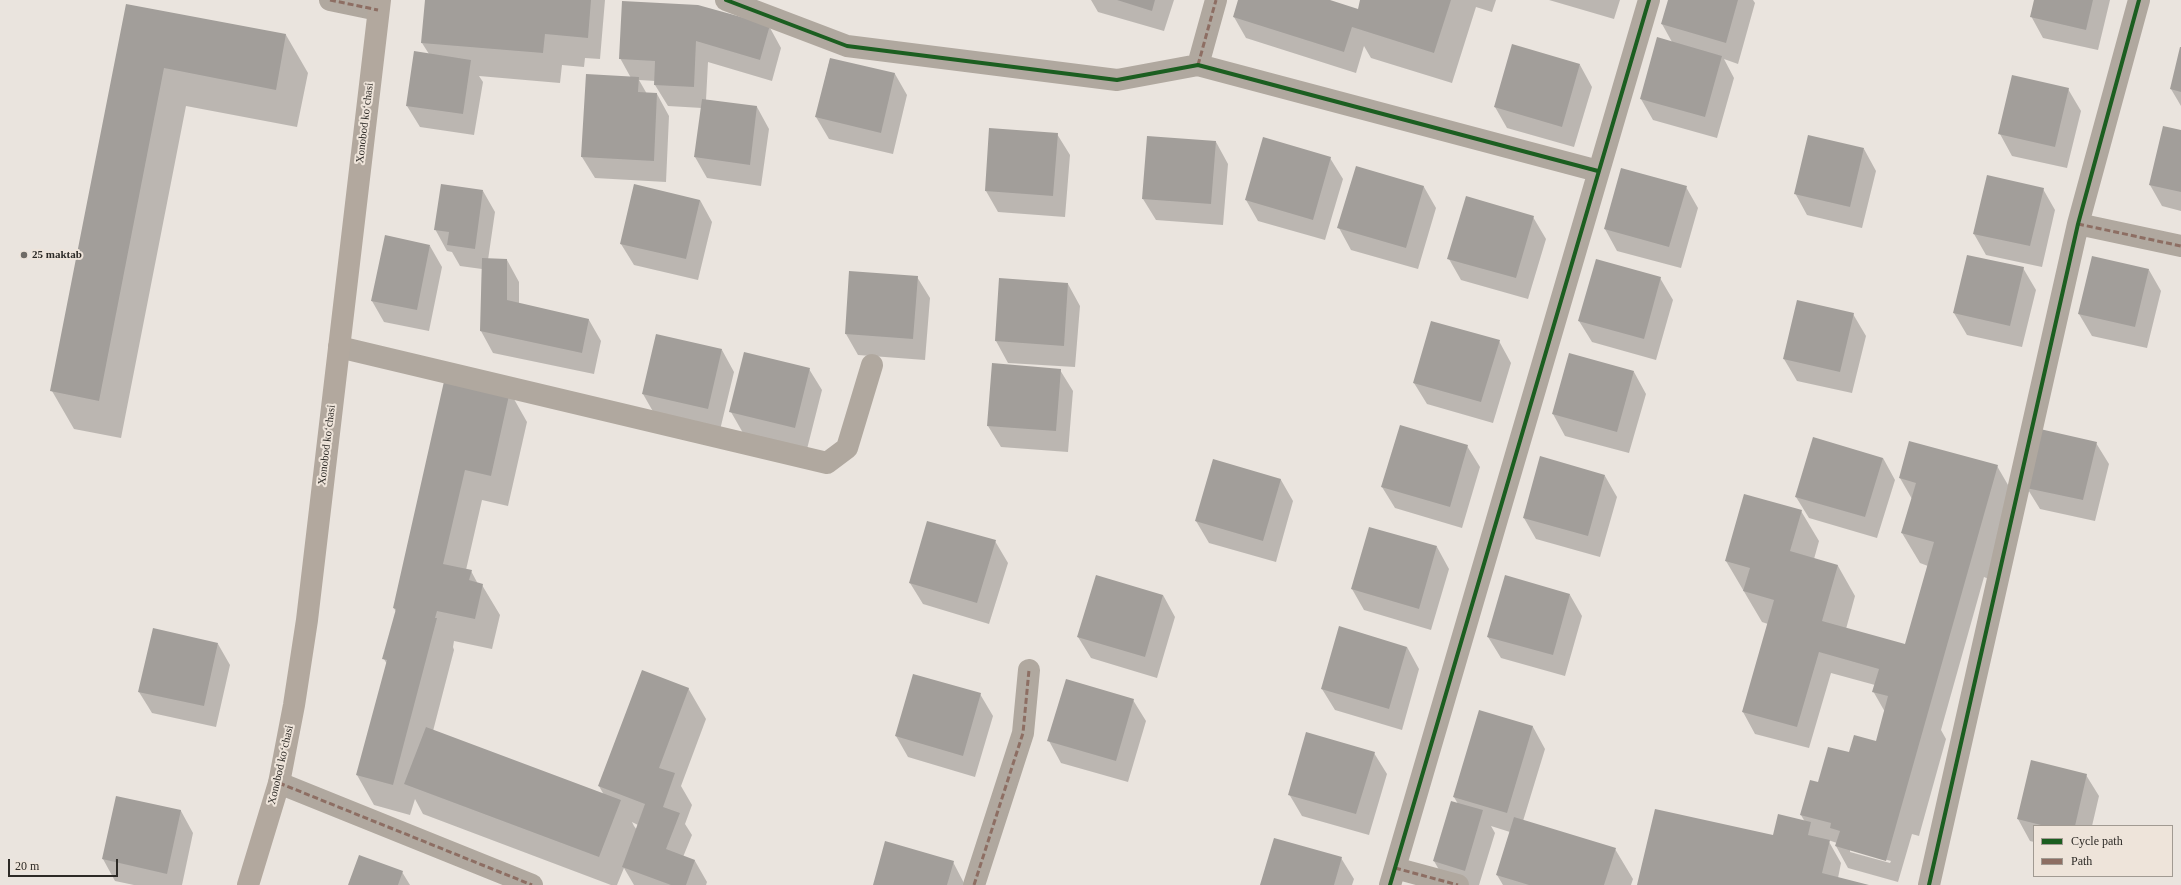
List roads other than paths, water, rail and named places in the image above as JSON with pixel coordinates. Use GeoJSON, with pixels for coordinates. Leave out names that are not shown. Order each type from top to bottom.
{"type":"FeatureCollection","features":[{"type":"Feature","properties":{"kind":"main road","name":"Xonobod koʻchasi"},"geometry":{"type":"LineString","coordinates":[[248,885],[279,784],[294,705],[307,620],[379,5]]}},
{"type":"Feature","properties":{"kind":"street"},"geometry":{"type":"LineString","coordinates":[[330,0],[379,5]]}},
{"type":"Feature","properties":{"kind":"street"},"geometry":{"type":"LineString","coordinates":[[726,0],[847,46],[1117,80],[1198,66],[1598,171]]}},
{"type":"Feature","properties":{"kind":"street"},"geometry":{"type":"LineString","coordinates":[[1198,66],[1216,0]]}},
{"type":"Feature","properties":{"kind":"street"},"geometry":{"type":"LineString","coordinates":[[1458,885],[1392,876],[1649,0]]}},
{"type":"Feature","properties":{"kind":"street"},"geometry":{"type":"LineString","coordinates":[[1929,885],[2078,224],[2139,0]]}},
{"type":"Feature","properties":{"kind":"street"},"geometry":{"type":"LineString","coordinates":[[2078,224],[2181,246]]}},
{"type":"Feature","properties":{"kind":"street"},"geometry":{"type":"LineString","coordinates":[[339,347],[827,463],[847,448],[872,365]]}},
{"type":"Feature","properties":{"kind":"street"},"geometry":{"type":"LineString","coordinates":[[974,885],[1023,733],[1029,670]]}},
{"type":"Feature","properties":{"kind":"street"},"geometry":{"type":"LineString","coordinates":[[279,784],[532,885]]}},
{"type":"Feature","properties":{"kind":"place","name":"25 maktab"},"geometry":{"type":"Point","coordinates":[24,255]}}]}
